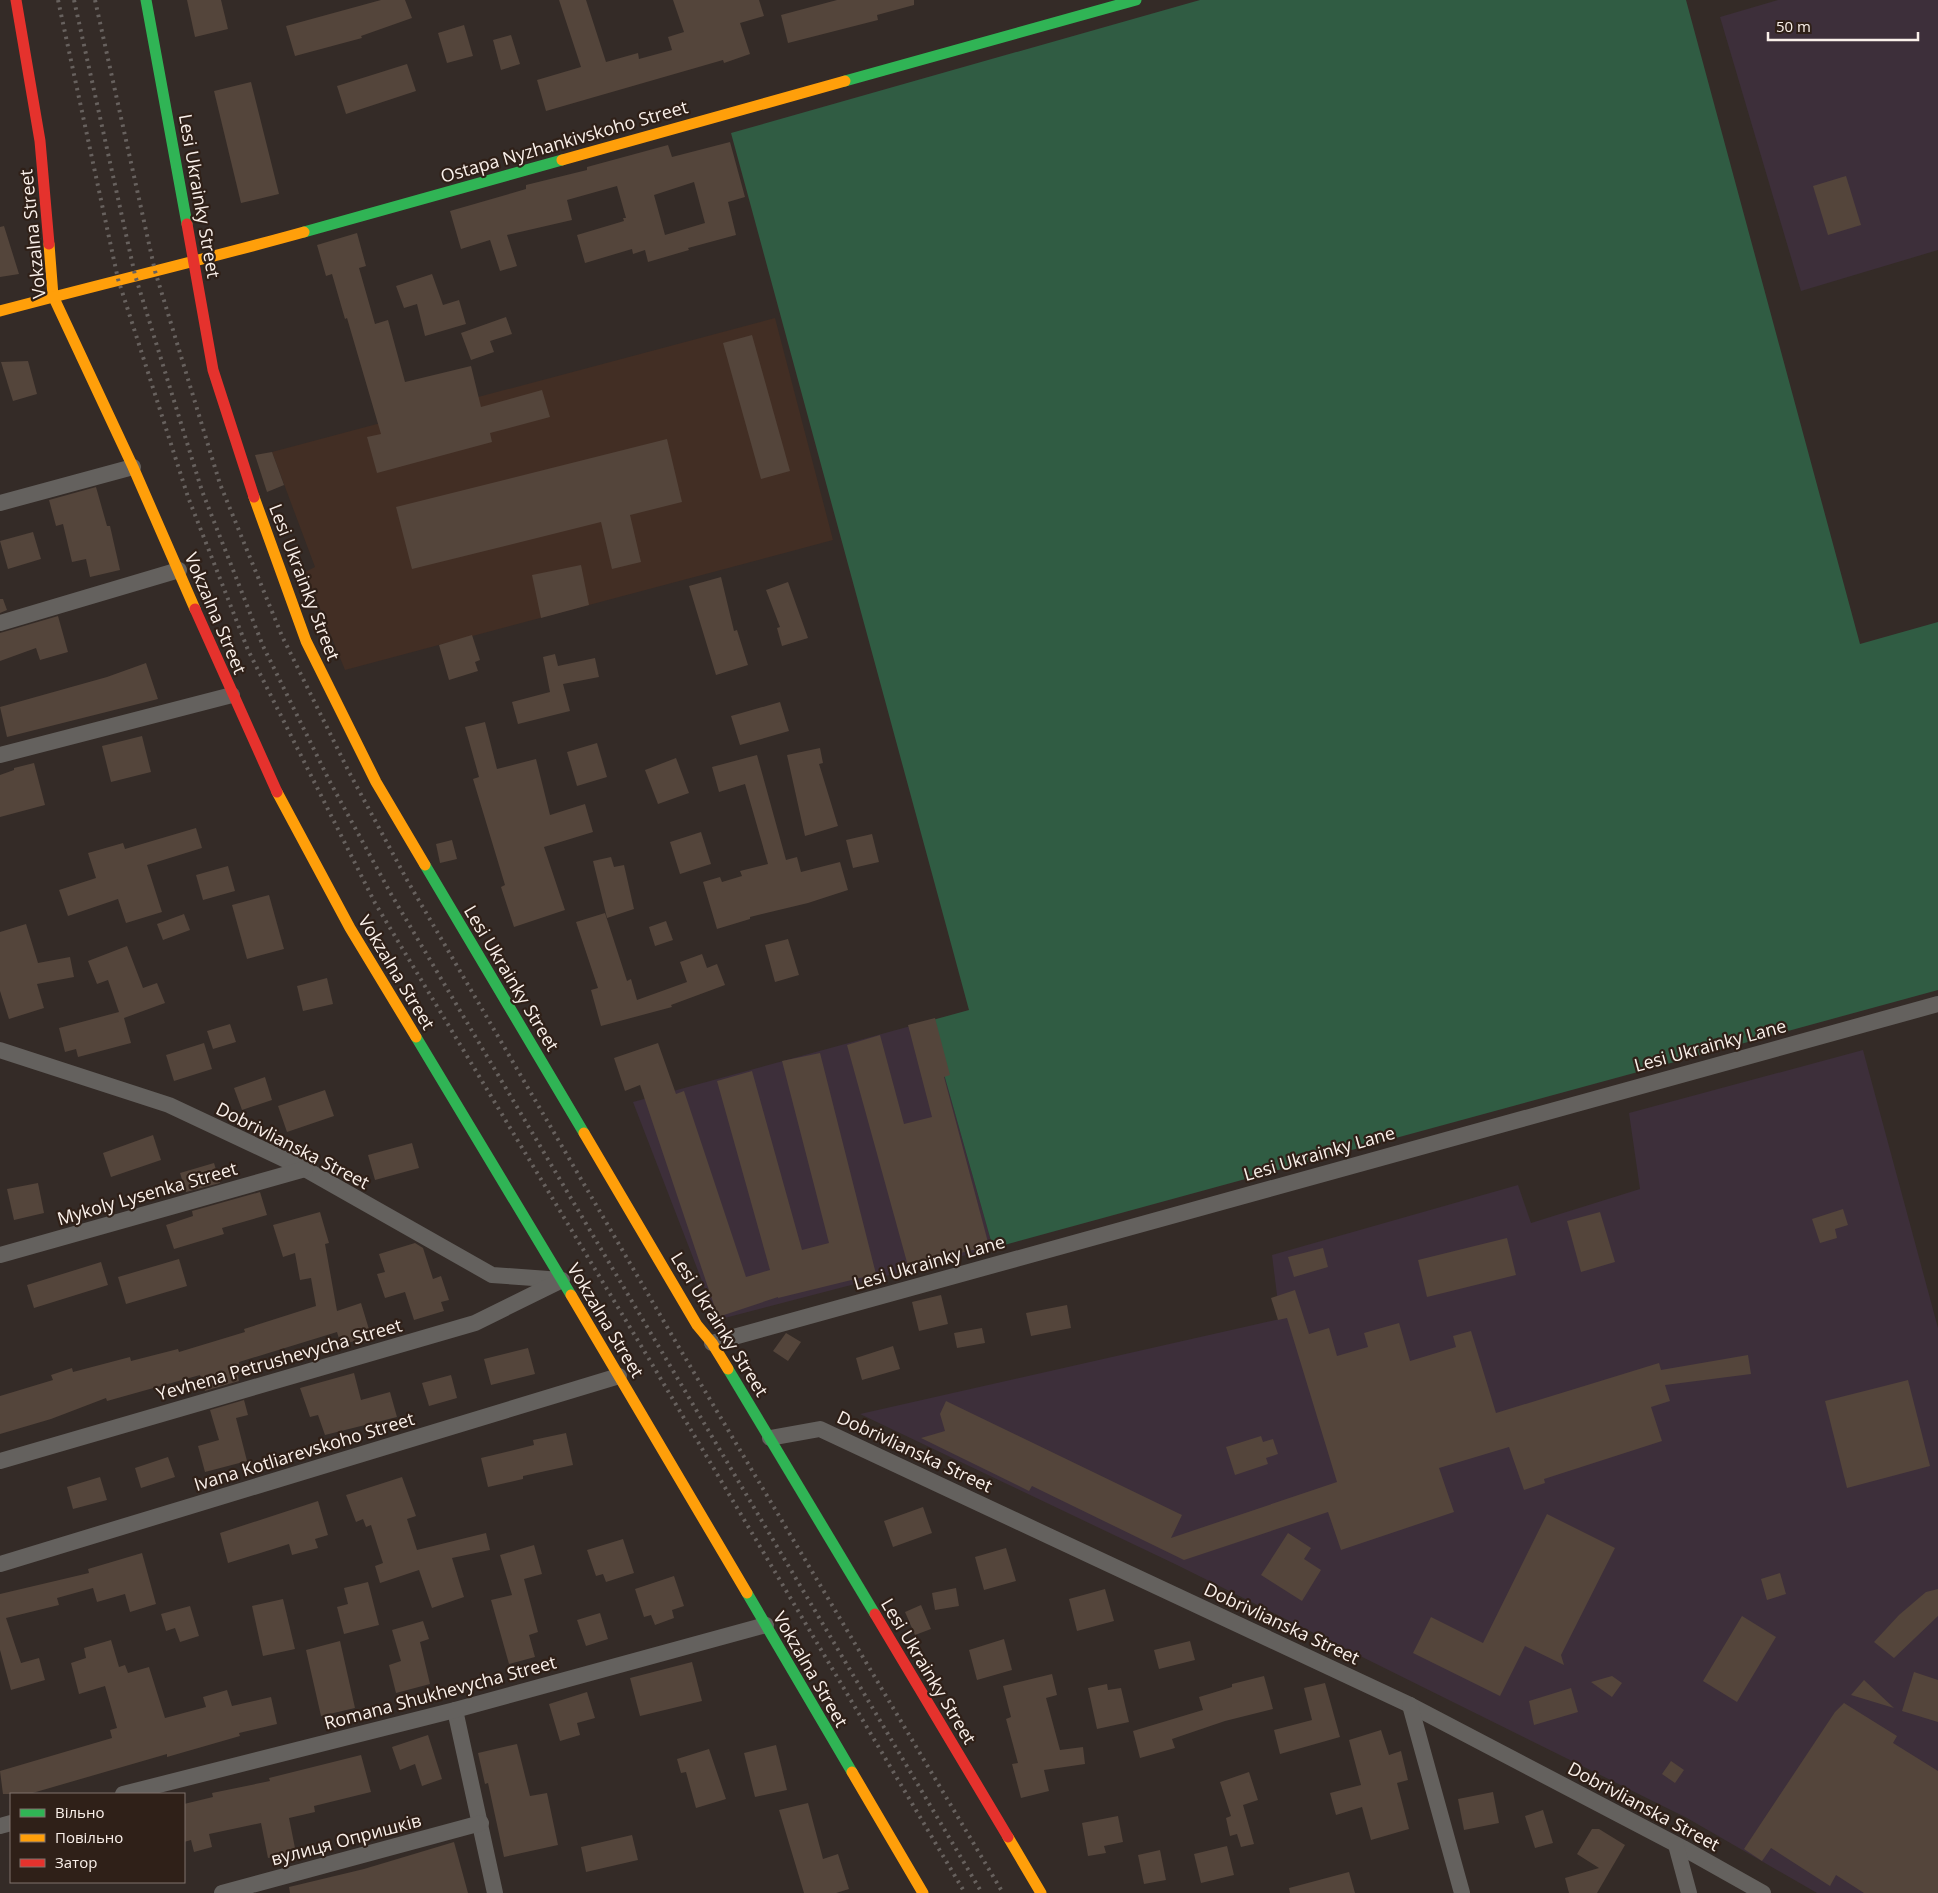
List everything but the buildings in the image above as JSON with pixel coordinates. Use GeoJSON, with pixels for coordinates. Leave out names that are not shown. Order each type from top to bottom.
{"type":"FeatureCollection","features":[{"type":"Feature","properties":{"kind":"street","name":"Vokzalna Street"},"geometry":{"type":"LineString","coordinates":[[16,0],[40,141],[53,296],[133,468],[232,695],[284,807],[350,928],[562,1280],[923,1893]]}},
{"type":"Feature","properties":{"kind":"street","name":"Lesi Ukrainky Street"},"geometry":{"type":"LineString","coordinates":[[146,0],[195,262],[213,370],[263,526],[306,641],[376,782],[692,1317],[712,1343],[770,1438],[1041,1893]]}},
{"type":"Feature","properties":{"kind":"street","name":"Ostapa Nyzhankivskoho Street"},"geometry":{"type":"LineString","coordinates":[[0,311],[53,296],[195,262],[1107,4],[1136,0]]}},
{"type":"Feature","properties":{"kind":"street"},"geometry":{"type":"LineString","coordinates":[[0,503],[133,468]]}},
{"type":"Feature","properties":{"kind":"street"},"geometry":{"type":"LineString","coordinates":[[0,623],[179,570]]}},
{"type":"Feature","properties":{"kind":"street"},"geometry":{"type":"LineString","coordinates":[[0,755],[232,695]]}},
{"type":"Feature","properties":{"kind":"street","name":"Lesi Ukrainky Lane"},"geometry":{"type":"LineString","coordinates":[[712,1343],[1938,1004]]}},
{"type":"Feature","properties":{"kind":"street","name":"Dobrivlianska Street"},"geometry":{"type":"LineString","coordinates":[[0,1050],[169,1104],[305,1170],[492,1275],[562,1280]]}},
{"type":"Feature","properties":{"kind":"street","name":"Mykoly Lysenka Street"},"geometry":{"type":"LineString","coordinates":[[0,1255],[305,1170]]}},
{"type":"Feature","properties":{"kind":"street","name":"Yevhena Petrushevycha Street"},"geometry":{"type":"LineString","coordinates":[[0,1460],[475,1323],[562,1280]]}},
{"type":"Feature","properties":{"kind":"street","name":"Ivana Kotliarevskoho Street"},"geometry":{"type":"LineString","coordinates":[[0,1564],[619,1376]]}},
{"type":"Feature","properties":{"kind":"street","name":"Dobrivlianska Street"},"geometry":{"type":"LineString","coordinates":[[770,1438],[820,1429],[1410,1705],[1676,1844],[1763,1893]]}},
{"type":"Feature","properties":{"kind":"street","name":"Romana Shukhevycha Street"},"geometry":{"type":"LineString","coordinates":[[127,1793],[455,1710],[766,1626]]}},
{"type":"Feature","properties":{"kind":"street"},"geometry":{"type":"LineString","coordinates":[[1410,1705],[1462,1893]]}},
{"type":"Feature","properties":{"kind":"street"},"geometry":{"type":"LineString","coordinates":[[455,1710],[495,1893]]}},
{"type":"Feature","properties":{"kind":"street","name":"вулиця Опришків"},"geometry":{"type":"LineString","coordinates":[[222,1893],[480,1823]]}},
{"type":"Feature","properties":{"kind":"street"},"geometry":{"type":"LineString","coordinates":[[1676,1844],[1689,1893]]}},
{"type":"Feature","properties":{"kind":"shaded area"},"geometry":{"type":"Polygon","coordinates":[[[1778,0],[1938,0],[1938,250],[1801,291],[1720,17],[1778,0]]]}},
{"type":"Feature","properties":{"kind":"shaded area"},"geometry":{"type":"Polygon","coordinates":[[[775,318],[833,540],[345,670],[305,572],[315,567],[272,452],[775,318]]]}},
{"type":"Feature","properties":{"kind":"shaded area"},"geometry":{"type":"Polygon","coordinates":[[[929,1021],[993,1248],[717,1320],[633,1102],[929,1021]]]}},
{"type":"Feature","properties":{"kind":"shaded area"},"geometry":{"type":"Polygon","coordinates":[[[1863,1050],[1938,1328],[1938,1893],[1817,1893],[1687,1818],[1177,1565],[860,1414],[1280,1319],[1272,1255],[1518,1185],[1531,1223],[1640,1189],[1629,1113],[1863,1050]]]}},
{"type":"Feature","properties":{"kind":"green space"},"geometry":{"type":"Polygon","coordinates":[[[1200,0],[1686,0],[1860,644],[1938,622],[1938,990],[993,1248],[929,1021],[969,1010],[731,133],[1200,0]]]}},
{"type":"Feature","properties":{"kind":"railway"},"geometry":{"type":"LineString","coordinates":[[58,0],[118,279],[188,497],[248,650],[375,903],[649,1359],[965,1893]]}},
{"type":"Feature","properties":{"kind":"railway"},"geometry":{"type":"LineString","coordinates":[[74,0],[135,275],[202,491],[263,646],[329,780],[391,894],[982,1893]]}},
{"type":"Feature","properties":{"kind":"railway"},"geometry":{"type":"LineString","coordinates":[[95,0],[155,271],[220,484],[282,636],[349,772],[407,880],[677,1344],[1003,1893]]}},
{"type":"Feature","properties":{"kind":"traffic: fast"},"geometry":{"type":"LineString","coordinates":[[146,0],[187,224]]}},
{"type":"Feature","properties":{"kind":"traffic: fast"},"geometry":{"type":"LineString","coordinates":[[845,81],[1136,0]]}},
{"type":"Feature","properties":{"kind":"traffic: fast"},"geometry":{"type":"LineString","coordinates":[[304,232],[562,160]]}},
{"type":"Feature","properties":{"kind":"traffic: fast"},"geometry":{"type":"LineString","coordinates":[[425,865],[584,1133]]}},
{"type":"Feature","properties":{"kind":"traffic: fast"},"geometry":{"type":"LineString","coordinates":[[416,1037],[571,1295]]}},
{"type":"Feature","properties":{"kind":"traffic: fast"},"geometry":{"type":"LineString","coordinates":[[728,1369],[875,1614]]}},
{"type":"Feature","properties":{"kind":"traffic: fast"},"geometry":{"type":"LineString","coordinates":[[747,1593],[852,1772]]}},
{"type":"Feature","properties":{"kind":"traffic: slow"},"geometry":{"type":"LineString","coordinates":[[562,160],[845,81]]}},
{"type":"Feature","properties":{"kind":"traffic: slow"},"geometry":{"type":"LineString","coordinates":[[0,311],[304,232]]}},
{"type":"Feature","properties":{"kind":"traffic: slow"},"geometry":{"type":"LineString","coordinates":[[49,244],[53,296],[133,467],[195,609]]}},
{"type":"Feature","properties":{"kind":"traffic: slow"},"geometry":{"type":"LineString","coordinates":[[254,497],[306,641],[376,782],[425,865]]}},
{"type":"Feature","properties":{"kind":"traffic: slow"},"geometry":{"type":"LineString","coordinates":[[277,792],[350,928],[416,1037]]}},
{"type":"Feature","properties":{"kind":"traffic: slow"},"geometry":{"type":"LineString","coordinates":[[584,1133],[697,1325],[712,1343],[728,1369]]}},
{"type":"Feature","properties":{"kind":"traffic: slow"},"geometry":{"type":"LineString","coordinates":[[571,1295],[747,1593]]}},
{"type":"Feature","properties":{"kind":"traffic: slow"},"geometry":{"type":"LineString","coordinates":[[852,1772],[923,1893]]}},
{"type":"Feature","properties":{"kind":"traffic: slow"},"geometry":{"type":"LineString","coordinates":[[1008,1837],[1041,1893]]}},
{"type":"Feature","properties":{"kind":"traffic: jam"},"geometry":{"type":"LineString","coordinates":[[16,0],[40,141],[49,244]]}},
{"type":"Feature","properties":{"kind":"traffic: jam"},"geometry":{"type":"LineString","coordinates":[[187,224],[213,370],[254,497]]}},
{"type":"Feature","properties":{"kind":"traffic: jam"},"geometry":{"type":"LineString","coordinates":[[195,609],[277,792]]}},
{"type":"Feature","properties":{"kind":"traffic: jam"},"geometry":{"type":"LineString","coordinates":[[875,1614],[1008,1837]]}}]}
